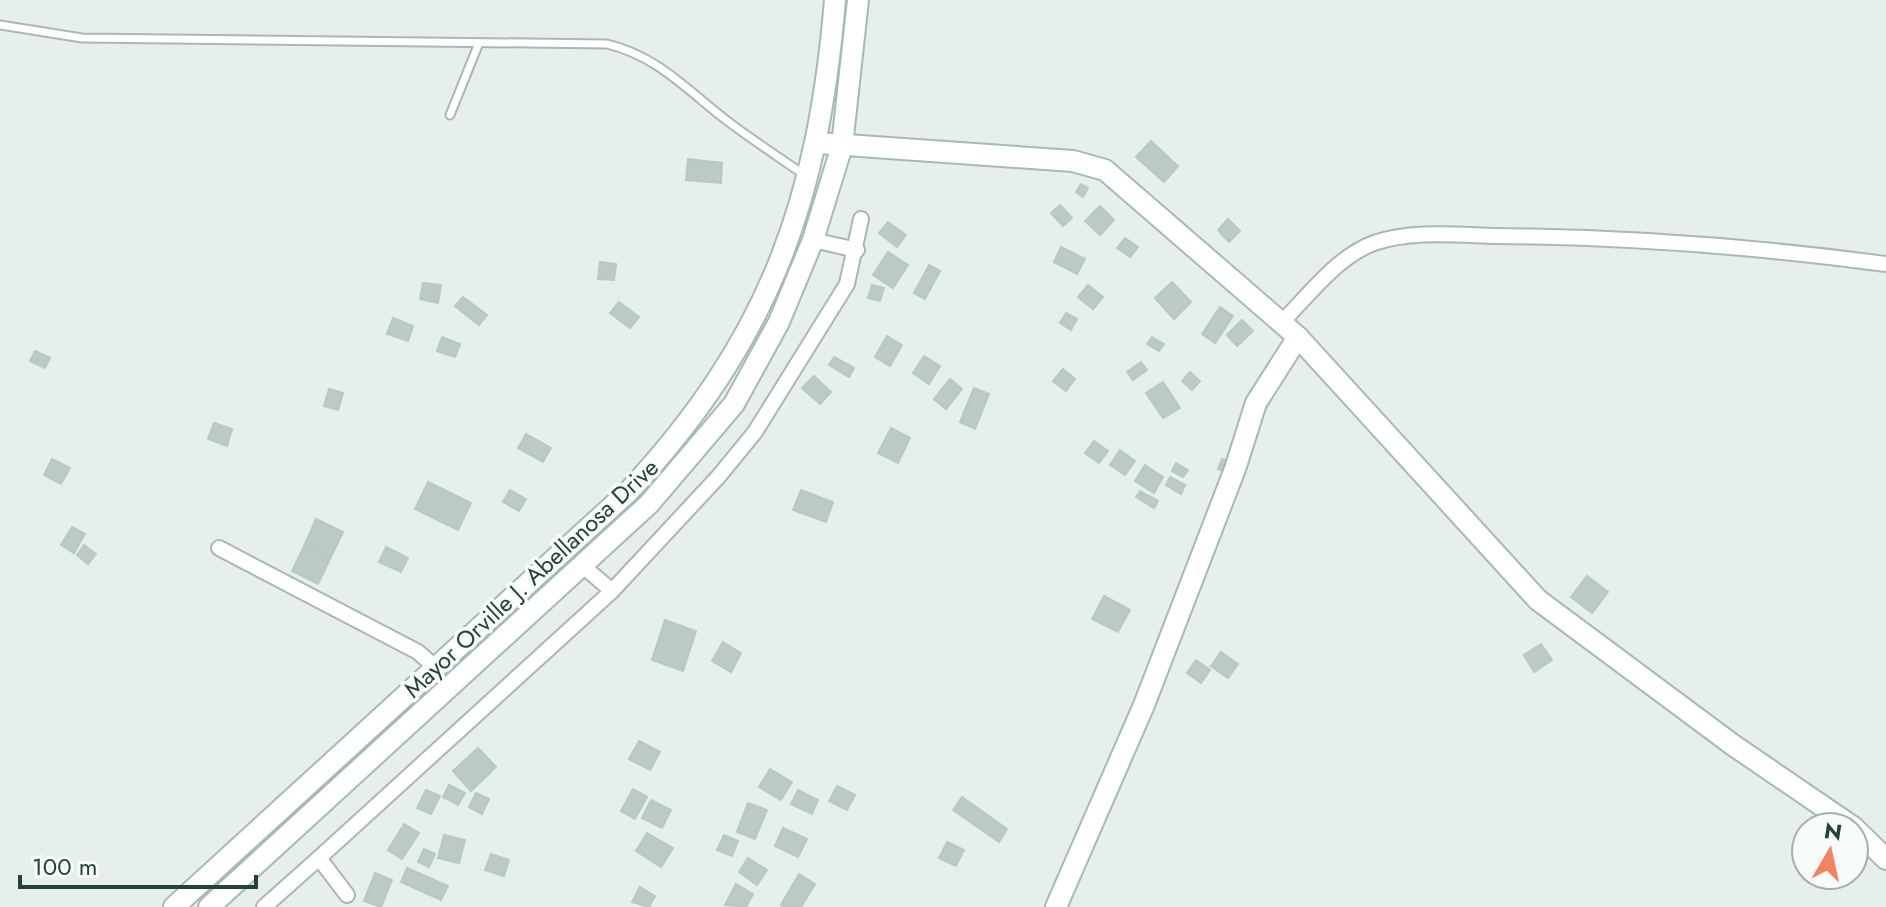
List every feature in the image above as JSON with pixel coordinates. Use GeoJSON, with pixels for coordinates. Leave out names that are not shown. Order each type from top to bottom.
{"type":"FeatureCollection","features":[{"type":"Feature","properties":{"kind":"main road","name":"Mayor Orville J. Abellanosa Drive"},"geometry":{"type":"LineString","coordinates":[[174,907],[629,491],[679,435],[712,391],[758,313],[792,234],[818,143],[835,0]]}},
{"type":"Feature","properties":{"kind":"main road","name":"Mayor Orville J. Abellanosa Drive"},"geometry":{"type":"LineString","coordinates":[[209,907],[649,504],[734,404],[779,322],[813,240],[842,146],[858,0]]}},
{"type":"Feature","properties":{"kind":"main road"},"geometry":{"type":"LineString","coordinates":[[818,143],[1073,161],[1096,166],[1298,337],[1538,600],[1733,745],[1830,811]]}},
{"type":"Feature","properties":{"kind":"main road"},"geometry":{"type":"LineString","coordinates":[[1056,907],[1144,705],[1235,469],[1256,403],[1298,337]]}},
{"type":"Feature","properties":{"kind":"main road"},"geometry":{"type":"LineString","coordinates":[[1870,843],[1886,859]]}},
{"type":"Feature","properties":{"kind":"street"},"geometry":{"type":"LineString","coordinates":[[264,907],[612,591],[719,476],[755,432],[847,284],[857,250],[861,219]]}},
{"type":"Feature","properties":{"kind":"street"},"geometry":{"type":"LineString","coordinates":[[1282,322],[1349,256],[1377,242],[1398,238],[1457,235],[1613,239],[1886,264]]}},
{"type":"Feature","properties":{"kind":"street"},"geometry":{"type":"LineString","coordinates":[[813,240],[857,250]]}},
{"type":"Feature","properties":{"kind":"street"},"geometry":{"type":"LineString","coordinates":[[219,548],[418,652],[436,668]]}},
{"type":"Feature","properties":{"kind":"street"},"geometry":{"type":"LineString","coordinates":[[583,566],[612,591]]}},
{"type":"Feature","properties":{"kind":"street"},"geometry":{"type":"LineString","coordinates":[[319,858],[347,895]]}},
{"type":"Feature","properties":{"kind":"lane"},"geometry":{"type":"LineString","coordinates":[[0,25],[82,38],[479,43],[570,41],[636,51],[808,177]]}},
{"type":"Feature","properties":{"kind":"lane"},"geometry":{"type":"LineString","coordinates":[[450,115],[479,43]]}},
{"type":"Feature","properties":{"kind":"building"},"geometry":{"type":"Polygon","coordinates":[[[1151,141],[1178,166],[1164,182],[1136,157],[1151,141]]]}},
{"type":"Feature","properties":{"kind":"building"},"geometry":{"type":"Polygon","coordinates":[[[688,159],[722,163],[721,183],[686,180],[688,159]]]}},
{"type":"Feature","properties":{"kind":"building"},"geometry":{"type":"Polygon","coordinates":[[[1081,184],[1088,188],[1083,197],[1076,192],[1081,184]]]}},
{"type":"Feature","properties":{"kind":"building"},"geometry":{"type":"Polygon","coordinates":[[[1060,205],[1072,218],[1063,226],[1051,213],[1060,205]]]}},
{"type":"Feature","properties":{"kind":"building"},"geometry":{"type":"Polygon","coordinates":[[[1100,206],[1114,220],[1100,235],[1085,221],[1100,206]]]}},
{"type":"Feature","properties":{"kind":"building"},"geometry":{"type":"Polygon","coordinates":[[[1228,219],[1240,231],[1229,242],[1218,230],[1228,219]]]}},
{"type":"Feature","properties":{"kind":"building"},"geometry":{"type":"Polygon","coordinates":[[[888,222],[906,235],[897,247],[879,233],[888,222]]]}},
{"type":"Feature","properties":{"kind":"building"},"geometry":{"type":"Polygon","coordinates":[[[1125,238],[1138,247],[1130,257],[1117,248],[1125,238]]]}},
{"type":"Feature","properties":{"kind":"building"},"geometry":{"type":"Polygon","coordinates":[[[1061,247],[1085,259],[1077,274],[1054,262],[1061,247]]]}},
{"type":"Feature","properties":{"kind":"building"},"geometry":{"type":"Polygon","coordinates":[[[888,252],[908,265],[893,288],[873,275],[888,252]]]}},
{"type":"Feature","properties":{"kind":"building"},"geometry":{"type":"Polygon","coordinates":[[[600,262],[616,264],[614,280],[598,279],[600,262]]]}},
{"type":"Feature","properties":{"kind":"building"},"geometry":{"type":"Polygon","coordinates":[[[929,265],[940,271],[925,299],[914,293],[929,265]]]}},
{"type":"Feature","properties":{"kind":"building"},"geometry":{"type":"Polygon","coordinates":[[[1172,282],[1191,302],[1174,319],[1155,298],[1172,282]]]}},
{"type":"Feature","properties":{"kind":"building"},"geometry":{"type":"Polygon","coordinates":[[[423,283],[441,285],[438,303],[420,299],[423,283]]]}},
{"type":"Feature","properties":{"kind":"building"},"geometry":{"type":"Polygon","coordinates":[[[872,285],[884,288],[880,301],[868,298],[872,285]]]}},
{"type":"Feature","properties":{"kind":"building"},"geometry":{"type":"Polygon","coordinates":[[[1088,285],[1103,297],[1093,309],[1078,297],[1088,285]]]}},
{"type":"Feature","properties":{"kind":"building"},"geometry":{"type":"Polygon","coordinates":[[[463,297],[487,315],[479,325],[455,306],[463,297]]]}},
{"type":"Feature","properties":{"kind":"building"},"geometry":{"type":"Polygon","coordinates":[[[619,302],[639,317],[630,328],[610,313],[619,302]]]}},
{"type":"Feature","properties":{"kind":"building"},"geometry":{"type":"Polygon","coordinates":[[[1220,307],[1233,316],[1215,343],[1202,334],[1220,307]]]}},
{"type":"Feature","properties":{"kind":"building"},"geometry":{"type":"Polygon","coordinates":[[[1066,313],[1077,319],[1071,330],[1060,323],[1066,313]]]}},
{"type":"Feature","properties":{"kind":"building"},"geometry":{"type":"Polygon","coordinates":[[[393,318],[413,326],[408,341],[387,334],[393,318]]]}},
{"type":"Feature","properties":{"kind":"building"},"geometry":{"type":"Polygon","coordinates":[[[1242,320],[1253,331],[1237,346],[1227,335],[1242,320]]]}},
{"type":"Feature","properties":{"kind":"building"},"geometry":{"type":"Polygon","coordinates":[[[887,336],[902,345],[890,366],[875,357],[887,336]]]}},
{"type":"Feature","properties":{"kind":"building"},"geometry":{"type":"Polygon","coordinates":[[[442,337],[460,344],[455,357],[437,351],[442,337]]]}},
{"type":"Feature","properties":{"kind":"building"},"geometry":{"type":"Polygon","coordinates":[[[1152,337],[1164,344],[1159,351],[1147,344],[1152,337]]]}},
{"type":"Feature","properties":{"kind":"building"},"geometry":{"type":"Polygon","coordinates":[[[35,351],[50,358],[45,368],[30,361],[35,351]]]}},
{"type":"Feature","properties":{"kind":"building"},"geometry":{"type":"Polygon","coordinates":[[[924,356],[940,366],[929,384],[913,373],[924,356]]]}},
{"type":"Feature","properties":{"kind":"building"},"geometry":{"type":"Polygon","coordinates":[[[834,357],[854,368],[849,377],[829,365],[834,357]]]}},
{"type":"Feature","properties":{"kind":"building"},"geometry":{"type":"Polygon","coordinates":[[[1141,362],[1147,370],[1133,380],[1127,372],[1141,362]]]}},
{"type":"Feature","properties":{"kind":"building"},"geometry":{"type":"Polygon","coordinates":[[[1063,369],[1075,379],[1066,391],[1053,381],[1063,369]]]}},
{"type":"Feature","properties":{"kind":"building"},"geometry":{"type":"Polygon","coordinates":[[[1190,372],[1200,381],[1192,390],[1182,381],[1190,372]]]}},
{"type":"Feature","properties":{"kind":"building"},"geometry":{"type":"Polygon","coordinates":[[[814,376],[831,392],[820,404],[802,388],[814,376]]]}},
{"type":"Feature","properties":{"kind":"building"},"geometry":{"type":"Polygon","coordinates":[[[950,379],[962,389],[946,409],[934,399],[950,379]]]}},
{"type":"Feature","properties":{"kind":"building"},"geometry":{"type":"Polygon","coordinates":[[[1163,382],[1180,408],[1163,418],[1146,393],[1163,382]]]}},
{"type":"Feature","properties":{"kind":"building"},"geometry":{"type":"Polygon","coordinates":[[[974,388],[989,394],[975,429],[960,422],[974,388]]]}},
{"type":"Feature","properties":{"kind":"building"},"geometry":{"type":"Polygon","coordinates":[[[329,389],[343,393],[338,410],[324,406],[329,389]]]}},
{"type":"Feature","properties":{"kind":"building"},"geometry":{"type":"Polygon","coordinates":[[[214,423],[232,429],[227,446],[208,439],[214,423]]]}},
{"type":"Feature","properties":{"kind":"building"},"geometry":{"type":"Polygon","coordinates":[[[891,428],[910,438],[898,463],[878,453],[891,428]]]}},
{"type":"Feature","properties":{"kind":"building"},"geometry":{"type":"Polygon","coordinates":[[[526,434],[551,448],[543,462],[518,448],[526,434]]]}},
{"type":"Feature","properties":{"kind":"building"},"geometry":{"type":"Polygon","coordinates":[[[1094,441],[1108,451],[1099,463],[1085,453],[1094,441]]]}},
{"type":"Feature","properties":{"kind":"building"},"geometry":{"type":"Polygon","coordinates":[[[1120,450],[1135,461],[1125,475],[1110,465],[1120,450]]]}},
{"type":"Feature","properties":{"kind":"building"},"geometry":{"type":"Polygon","coordinates":[[[52,459],[70,468],[61,484],[44,475],[52,459]]]}},
{"type":"Feature","properties":{"kind":"building"},"geometry":{"type":"Polygon","coordinates":[[[1222,459],[1231,462],[1227,473],[1218,469],[1222,459]]]}},
{"type":"Feature","properties":{"kind":"building"},"geometry":{"type":"Polygon","coordinates":[[[1176,463],[1188,470],[1183,477],[1172,471],[1176,463]]]}},
{"type":"Feature","properties":{"kind":"building"},"geometry":{"type":"Polygon","coordinates":[[[1145,465],[1163,477],[1154,493],[1135,481],[1145,465]]]}},
{"type":"Feature","properties":{"kind":"building"},"geometry":{"type":"Polygon","coordinates":[[[1170,477],[1185,485],[1181,494],[1166,485],[1170,477]]]}},
{"type":"Feature","properties":{"kind":"building"},"geometry":{"type":"Polygon","coordinates":[[[428,482],[471,503],[458,530],[415,509],[428,482]]]}},
{"type":"Feature","properties":{"kind":"building"},"geometry":{"type":"Polygon","coordinates":[[[510,490],[526,499],[519,511],[503,502],[510,490]]]}},
{"type":"Feature","properties":{"kind":"building"},"geometry":{"type":"Polygon","coordinates":[[[801,490],[833,502],[826,522],[793,510],[801,490]]]}},
{"type":"Feature","properties":{"kind":"building"},"geometry":{"type":"Polygon","coordinates":[[[1140,491],[1158,501],[1154,508],[1136,497],[1140,491]]]}},
{"type":"Feature","properties":{"kind":"building"},"geometry":{"type":"Polygon","coordinates":[[[316,519],[343,532],[331,557],[305,544],[316,519]]]}},
{"type":"Feature","properties":{"kind":"building"},"geometry":{"type":"Polygon","coordinates":[[[72,527],[85,534],[74,553],[61,545],[72,527]]]}},
{"type":"Feature","properties":{"kind":"building"},"geometry":{"type":"Polygon","coordinates":[[[305,544],[331,557],[318,584],[292,571],[305,544]]]}},
{"type":"Feature","properties":{"kind":"building"},"geometry":{"type":"Polygon","coordinates":[[[84,545],[96,554],[88,564],[77,555],[84,545]]]}},
{"type":"Feature","properties":{"kind":"building"},"geometry":{"type":"Polygon","coordinates":[[[386,547],[408,558],[401,572],[379,562],[386,547]]]}},
{"type":"Feature","properties":{"kind":"building"},"geometry":{"type":"Polygon","coordinates":[[[1587,576],[1608,592],[1592,613],[1571,597],[1587,576]]]}},
{"type":"Feature","properties":{"kind":"building"},"geometry":{"type":"Polygon","coordinates":[[[1104,596],[1130,610],[1118,632],[1092,619],[1104,596]]]}},
{"type":"Feature","properties":{"kind":"building"},"geometry":{"type":"Polygon","coordinates":[[[665,620],[696,631],[683,671],[652,660],[665,620]]]}},
{"type":"Feature","properties":{"kind":"building"},"geometry":{"type":"Polygon","coordinates":[[[723,642],[741,653],[731,672],[712,661],[723,642]]]}},
{"type":"Feature","properties":{"kind":"building"},"geometry":{"type":"Polygon","coordinates":[[[1541,644],[1552,660],[1534,672],[1524,655],[1541,644]]]}},
{"type":"Feature","properties":{"kind":"building"},"geometry":{"type":"Polygon","coordinates":[[[1221,652],[1238,664],[1228,678],[1211,666],[1221,652]]]}},
{"type":"Feature","properties":{"kind":"building"},"geometry":{"type":"Polygon","coordinates":[[[1196,660],[1210,670],[1201,683],[1187,673],[1196,660]]]}},
{"type":"Feature","properties":{"kind":"building"},"geometry":{"type":"Polygon","coordinates":[[[639,741],[660,752],[650,770],[629,759],[639,741]]]}},
{"type":"Feature","properties":{"kind":"building"},"geometry":{"type":"Polygon","coordinates":[[[478,748],[496,767],[471,791],[453,771],[478,748]]]}},
{"type":"Feature","properties":{"kind":"building"},"geometry":{"type":"Polygon","coordinates":[[[770,769],[792,782],[781,800],[759,787],[770,769]]]}},
{"type":"Feature","properties":{"kind":"building"},"geometry":{"type":"Polygon","coordinates":[[[449,785],[465,793],[458,805],[443,797],[449,785]]]}},
{"type":"Feature","properties":{"kind":"building"},"geometry":{"type":"Polygon","coordinates":[[[837,786],[855,795],[847,810],[829,801],[837,786]]]}},
{"type":"Feature","properties":{"kind":"building"},"geometry":{"type":"Polygon","coordinates":[[[633,789],[647,797],[635,819],[621,811],[633,789]]]}},
{"type":"Feature","properties":{"kind":"building"},"geometry":{"type":"Polygon","coordinates":[[[426,790],[440,796],[431,814],[417,808],[426,790]]]}},
{"type":"Feature","properties":{"kind":"building"},"geometry":{"type":"Polygon","coordinates":[[[798,790],[818,800],[812,814],[791,804],[798,790]]]}},
{"type":"Feature","properties":{"kind":"building"},"geometry":{"type":"Polygon","coordinates":[[[476,793],[489,799],[482,814],[469,807],[476,793]]]}},
{"type":"Feature","properties":{"kind":"building"},"geometry":{"type":"Polygon","coordinates":[[[962,797],[1007,829],[999,842],[953,810],[962,797]]]}},
{"type":"Feature","properties":{"kind":"building"},"geometry":{"type":"Polygon","coordinates":[[[651,800],[671,810],[662,828],[642,818],[651,800]]]}},
{"type":"Feature","properties":{"kind":"building"},"geometry":{"type":"Polygon","coordinates":[[[748,803],[767,810],[755,839],[737,832],[748,803]]]}},
{"type":"Feature","properties":{"kind":"building"},"geometry":{"type":"Polygon","coordinates":[[[404,824],[419,833],[402,859],[388,850],[404,824]]]}},
{"type":"Feature","properties":{"kind":"building"},"geometry":{"type":"Polygon","coordinates":[[[783,828],[807,839],[798,857],[775,846],[783,828]]]}},
{"type":"Feature","properties":{"kind":"building"},"geometry":{"type":"Polygon","coordinates":[[[647,833],[673,848],[661,867],[636,851],[647,833]]]}},
{"type":"Feature","properties":{"kind":"building"},"geometry":{"type":"Polygon","coordinates":[[[444,835],[465,840],[459,863],[438,858],[444,835]]]}},
{"type":"Feature","properties":{"kind":"building"},"geometry":{"type":"Polygon","coordinates":[[[724,835],[738,841],[732,856],[717,850],[724,835]]]}},
{"type":"Feature","properties":{"kind":"building"},"geometry":{"type":"Polygon","coordinates":[[[947,842],[964,850],[956,866],[939,858],[947,842]]]}},
{"type":"Feature","properties":{"kind":"building"},"geometry":{"type":"Polygon","coordinates":[[[424,849],[435,854],[429,867],[418,862],[424,849]]]}},
{"type":"Feature","properties":{"kind":"building"},"geometry":{"type":"Polygon","coordinates":[[[491,854],[509,860],[504,876],[485,870],[491,854]]]}},
{"type":"Feature","properties":{"kind":"building"},"geometry":{"type":"Polygon","coordinates":[[[748,858],[767,870],[757,885],[739,872],[748,858]]]}},
{"type":"Feature","properties":{"kind":"building"},"geometry":{"type":"Polygon","coordinates":[[[407,868],[448,886],[441,900],[401,882],[407,868]]]}},
{"type":"Feature","properties":{"kind":"building"},"geometry":{"type":"Polygon","coordinates":[[[375,873],[392,880],[381,907],[364,901],[375,873]]]}},
{"type":"Feature","properties":{"kind":"building"},"geometry":{"type":"Polygon","coordinates":[[[799,874],[815,884],[801,907],[784,907],[781,905],[799,874]]]}},
{"type":"Feature","properties":{"kind":"building"},"geometry":{"type":"Polygon","coordinates":[[[736,884],[753,894],[746,907],[725,905],[736,884]]]}},
{"type":"Feature","properties":{"kind":"building"},"geometry":{"type":"Polygon","coordinates":[[[640,887],[655,896],[649,907],[632,902],[640,887]]]}}]}
